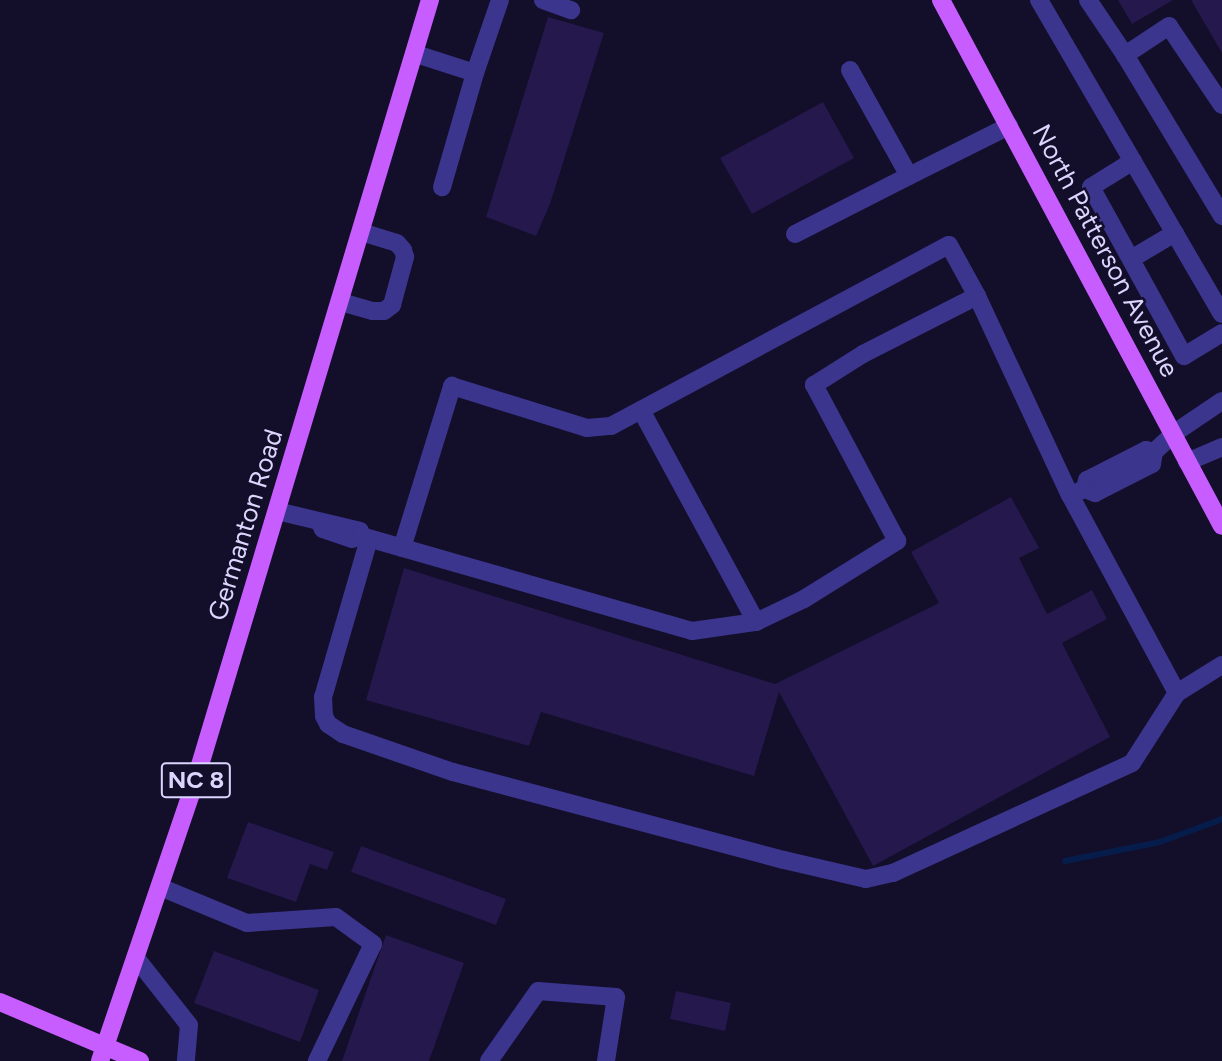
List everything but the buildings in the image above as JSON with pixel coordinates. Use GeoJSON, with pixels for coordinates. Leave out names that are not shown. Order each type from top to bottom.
{"type":"FeatureCollection","features":[{"type":"Feature","properties":{"kind":"main road","name":"Germanton Road"},"geometry":{"type":"LineString","coordinates":[[103,1054],[194,785],[416,54],[430,0]]}},
{"type":"Feature","properties":{"kind":"main road","name":"North Patterson Avenue"},"geometry":{"type":"LineString","coordinates":[[941,0],[1222,526]]}},
{"type":"Feature","properties":{"kind":"main road"},"geometry":{"type":"LineString","coordinates":[[0,1002],[103,1054],[140,1061]]}},
{"type":"Feature","properties":{"kind":"street"},"geometry":{"type":"LineString","coordinates":[[442,187],[475,73],[500,0]]}},
{"type":"Feature","properties":{"kind":"street"},"geometry":{"type":"LineString","coordinates":[[543,0],[572,10]]}},
{"type":"Feature","properties":{"kind":"street"},"geometry":{"type":"LineString","coordinates":[[1039,0],[1222,314]]}},
{"type":"Feature","properties":{"kind":"street"},"geometry":{"type":"LineString","coordinates":[[1088,0],[1125,55],[1222,216]]}},
{"type":"Feature","properties":{"kind":"street"},"geometry":{"type":"LineString","coordinates":[[1125,55],[1170,26],[1222,105]]}},
{"type":"Feature","properties":{"kind":"street"},"geometry":{"type":"LineString","coordinates":[[416,54],[475,73]]}},
{"type":"Feature","properties":{"kind":"street"},"geometry":{"type":"LineString","coordinates":[[850,70],[909,176]]}},
{"type":"Feature","properties":{"kind":"street"},"geometry":{"type":"LineString","coordinates":[[795,234],[1009,126]]}},
{"type":"Feature","properties":{"kind":"street"},"geometry":{"type":"LineString","coordinates":[[1133,161],[1091,187],[1184,356],[1222,333]]}},
{"type":"Feature","properties":{"kind":"street"},"geometry":{"type":"LineString","coordinates":[[341,302],[373,311],[384,311],[391,305],[405,257],[403,250],[397,243],[362,232]]}},
{"type":"Feature","properties":{"kind":"street"},"geometry":{"type":"LineString","coordinates":[[1131,259],[1175,233]]}},
{"type":"Feature","properties":{"kind":"street"},"geometry":{"type":"LineString","coordinates":[[402,548],[452,386],[587,428],[611,426],[949,245],[1078,492],[1177,693]]}},
{"type":"Feature","properties":{"kind":"street"},"geometry":{"type":"LineString","coordinates":[[278,511],[320,523],[323,529],[352,539],[365,538],[402,548],[692,631],[755,622],[804,599],[897,541],[814,385],[863,354],[977,296]]}},
{"type":"Feature","properties":{"kind":"street"},"geometry":{"type":"LineString","coordinates":[[1078,492],[1087,480],[1146,450],[1154,452],[1173,433],[1222,401]]}},
{"type":"Feature","properties":{"kind":"street"},"geometry":{"type":"LineString","coordinates":[[641,410],[755,622]]}},
{"type":"Feature","properties":{"kind":"street"},"geometry":{"type":"LineString","coordinates":[[1187,462],[1222,447]]}},
{"type":"Feature","properties":{"kind":"street"},"geometry":{"type":"LineString","coordinates":[[365,538],[323,697],[324,716],[328,724],[343,734],[453,772],[784,860],[866,879],[893,873],[1132,763],[1177,693],[1222,666]]}},
{"type":"Feature","properties":{"kind":"street"},"geometry":{"type":"LineString","coordinates":[[160,887],[247,923],[336,916],[373,944],[317,1061]]}},
{"type":"Feature","properties":{"kind":"street"},"geometry":{"type":"LineString","coordinates":[[136,958],[188,1025],[186,1061]]}},
{"type":"Feature","properties":{"kind":"street"},"geometry":{"type":"LineString","coordinates":[[489,1061],[538,991],[616,997],[606,1061]]}},
{"type":"Feature","properties":{"kind":"waterway"},"geometry":{"type":"LineString","coordinates":[[1065,861],[1160,842],[1222,819]]}}]}
